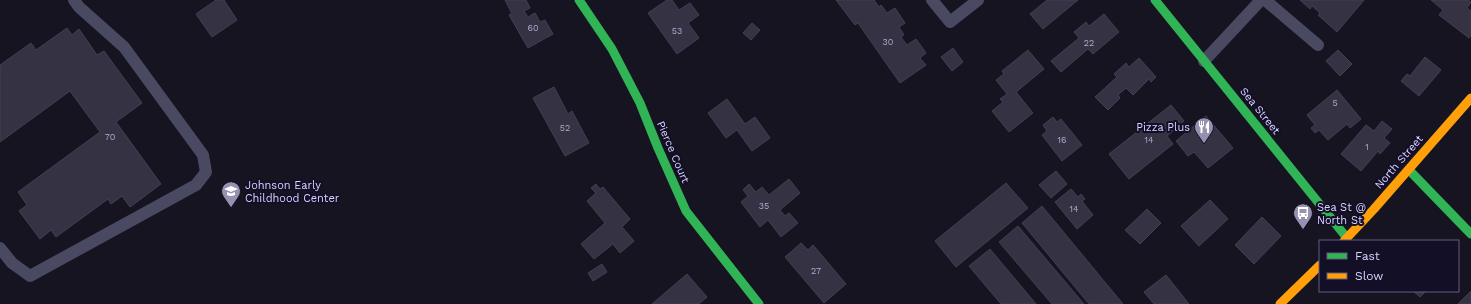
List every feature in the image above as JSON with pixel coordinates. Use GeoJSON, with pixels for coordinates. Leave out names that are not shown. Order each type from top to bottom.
{"type":"FeatureCollection","features":[{"type":"Feature","properties":{"kind":"street","name":"Pierce Court"},"geometry":{"type":"LineString","coordinates":[[579,0],[612,49],[640,103],[658,148],[686,210],[759,304]]}},
{"type":"Feature","properties":{"kind":"street","name":"Sea Street"},"geometry":{"type":"LineString","coordinates":[[1155,0],[1345,240]]}},
{"type":"Feature","properties":{"kind":"street","name":"North Street"},"geometry":{"type":"LineString","coordinates":[[1345,240],[1409,170],[1471,98]]}},
{"type":"Feature","properties":{"kind":"street"},"geometry":{"type":"LineString","coordinates":[[1409,170],[1471,234]]}},
{"type":"Feature","properties":{"kind":"street"},"geometry":{"type":"LineString","coordinates":[[1280,304],[1319,266]]}},
{"type":"Feature","properties":{"kind":"lane"},"geometry":{"type":"LineString","coordinates":[[0,248],[12,263],[30,276],[196,186],[206,172],[202,155],[124,47],[79,8],[74,0]]}},
{"type":"Feature","properties":{"kind":"lane"},"geometry":{"type":"LineString","coordinates":[[932,0],[950,22],[978,0]]}},
{"type":"Feature","properties":{"kind":"lane"},"geometry":{"type":"LineString","coordinates":[[1204,61],[1261,0]]}},
{"type":"Feature","properties":{"kind":"lane"},"geometry":{"type":"LineString","coordinates":[[1266,0],[1318,45]]}},
{"type":"Feature","properties":{"kind":"building"},"geometry":{"type":"Polygon","coordinates":[[[216,0],[224,0],[237,20],[212,37],[196,14],[216,0]]]}},
{"type":"Feature","properties":{"kind":"building"},"geometry":{"type":"Polygon","coordinates":[[[505,0],[526,0],[530,8],[524,11],[528,17],[535,13],[540,22],[545,20],[553,34],[528,48],[509,15],[512,14],[505,0]]]}},
{"type":"Feature","properties":{"kind":"building"},"geometry":{"type":"Polygon","coordinates":[[[667,0],[672,0],[679,10],[690,3],[699,15],[688,23],[699,38],[677,54],[648,13],[667,0]]]}},
{"type":"Feature","properties":{"kind":"building"},"geometry":{"type":"Polygon","coordinates":[[[836,0],[874,0],[879,7],[881,5],[887,13],[895,8],[905,23],[899,27],[904,35],[901,37],[907,45],[916,39],[926,53],[920,58],[926,65],[900,83],[858,23],[855,25],[836,0]]]}},
{"type":"Feature","properties":{"kind":"building"},"geometry":{"type":"Polygon","coordinates":[[[1047,0],[1078,0],[1043,29],[1030,14],[1047,0]]]}},
{"type":"Feature","properties":{"kind":"building"},"geometry":{"type":"Polygon","coordinates":[[[1300,0],[1364,0],[1337,32],[1318,15],[1320,13],[1312,6],[1310,9],[1300,0]]]}},
{"type":"Feature","properties":{"kind":"building"},"geometry":{"type":"Polygon","coordinates":[[[1431,0],[1468,0],[1471,2],[1467,8],[1471,11],[1471,35],[1469,38],[1439,15],[1443,10],[1431,0]]]}},
{"type":"Feature","properties":{"kind":"building"},"geometry":{"type":"Polygon","coordinates":[[[1104,14],[1119,32],[1093,54],[1088,49],[1061,72],[1051,61],[1079,38],[1074,32],[1086,22],[1089,26],[1104,14]]]}},
{"type":"Feature","properties":{"kind":"building"},"geometry":{"type":"Polygon","coordinates":[[[752,23],[760,30],[751,40],[743,33],[752,23]]]}},
{"type":"Feature","properties":{"kind":"building"},"geometry":{"type":"Polygon","coordinates":[[[67,28],[72,35],[79,29],[97,55],[104,51],[142,103],[116,122],[161,184],[130,207],[122,196],[111,204],[108,199],[56,237],[51,230],[40,239],[19,211],[27,205],[18,192],[100,132],[70,91],[0,142],[0,65],[31,43],[36,50],[67,28]]]}},
{"type":"Feature","properties":{"kind":"building"},"geometry":{"type":"Polygon","coordinates":[[[953,48],[963,62],[952,71],[941,57],[953,48]]]}},
{"type":"Feature","properties":{"kind":"building"},"geometry":{"type":"Polygon","coordinates":[[[1028,50],[1044,69],[1016,92],[1033,113],[1009,132],[992,111],[1003,102],[1000,99],[1007,94],[996,80],[1004,74],[1002,71],[1028,50]]]}},
{"type":"Feature","properties":{"kind":"building"},"geometry":{"type":"Polygon","coordinates":[[[1338,50],[1352,64],[1340,76],[1326,61],[1338,50]]]}},
{"type":"Feature","properties":{"kind":"building"},"geometry":{"type":"Polygon","coordinates":[[[1425,57],[1441,70],[1419,96],[1401,81],[1407,74],[1410,76],[1425,57]]]}},
{"type":"Feature","properties":{"kind":"building"},"geometry":{"type":"Polygon","coordinates":[[[1139,58],[1156,77],[1151,82],[1149,79],[1133,95],[1126,88],[1118,95],[1120,98],[1108,110],[1095,97],[1117,77],[1114,74],[1126,63],[1129,67],[1139,58]]]}},
{"type":"Feature","properties":{"kind":"building"},"geometry":{"type":"Polygon","coordinates":[[[554,87],[568,114],[572,111],[589,143],[565,156],[533,98],[554,87]]]}},
{"type":"Feature","properties":{"kind":"building"},"geometry":{"type":"Polygon","coordinates":[[[1337,90],[1361,119],[1350,128],[1347,124],[1328,140],[1319,130],[1315,133],[1311,128],[1315,125],[1307,115],[1337,90]]]}},
{"type":"Feature","properties":{"kind":"building"},"geometry":{"type":"Polygon","coordinates":[[[727,99],[745,124],[755,117],[770,138],[752,151],[737,130],[726,138],[708,113],[727,99]]]}},
{"type":"Feature","properties":{"kind":"building"},"geometry":{"type":"Polygon","coordinates":[[[1171,105],[1184,121],[1167,136],[1173,144],[1129,179],[1109,154],[1171,105]]]}},
{"type":"Feature","properties":{"kind":"building","name":"Pizza Plus"},"geometry":{"type":"Polygon","coordinates":[[[1206,116],[1233,148],[1208,168],[1194,152],[1188,156],[1176,141],[1206,116]]]}},
{"type":"Feature","properties":{"kind":"building"},"geometry":{"type":"Polygon","coordinates":[[[1053,117],[1057,122],[1061,119],[1082,145],[1062,161],[1042,135],[1047,131],[1043,125],[1053,117]]]}},
{"type":"Feature","properties":{"kind":"building"},"geometry":{"type":"Polygon","coordinates":[[[1382,121],[1392,129],[1384,138],[1390,143],[1380,154],[1378,151],[1361,171],[1341,154],[1366,125],[1374,131],[1382,121]]]}},
{"type":"Feature","properties":{"kind":"building"},"geometry":{"type":"Polygon","coordinates":[[[1056,171],[1067,184],[1051,198],[1039,185],[1056,171]]]}},
{"type":"Feature","properties":{"kind":"building"},"geometry":{"type":"Polygon","coordinates":[[[789,179],[800,193],[780,210],[785,216],[789,213],[798,223],[781,237],[768,220],[760,227],[741,202],[748,196],[743,190],[749,184],[756,192],[762,187],[769,195],[789,179]]]}},
{"type":"Feature","properties":{"kind":"building"},"geometry":{"type":"Polygon","coordinates":[[[1006,183],[1028,208],[956,267],[935,241],[1006,183]]]}},
{"type":"Feature","properties":{"kind":"building"},"geometry":{"type":"Polygon","coordinates":[[[596,184],[600,189],[603,187],[630,219],[622,227],[634,241],[620,253],[613,244],[594,259],[581,244],[605,223],[587,201],[596,193],[591,188],[596,184]]]}},
{"type":"Feature","properties":{"kind":"building"},"geometry":{"type":"Polygon","coordinates":[[[1071,189],[1078,197],[1081,194],[1085,199],[1082,201],[1093,215],[1077,229],[1055,202],[1071,189]]]}},
{"type":"Feature","properties":{"kind":"building"},"geometry":{"type":"Polygon","coordinates":[[[1210,200],[1228,219],[1199,246],[1181,226],[1210,200]]]}},
{"type":"Feature","properties":{"kind":"building"},"geometry":{"type":"Polygon","coordinates":[[[1042,206],[1123,304],[1089,304],[1022,223],[1042,206]]]}},
{"type":"Feature","properties":{"kind":"building"},"geometry":{"type":"Polygon","coordinates":[[[1147,209],[1161,223],[1140,244],[1125,230],[1147,209]]]}},
{"type":"Feature","properties":{"kind":"building"},"geometry":{"type":"Polygon","coordinates":[[[1262,217],[1281,236],[1254,264],[1235,245],[1262,217]]]}},
{"type":"Feature","properties":{"kind":"building"},"geometry":{"type":"Polygon","coordinates":[[[1018,226],[1084,304],[1052,304],[999,242],[1018,226]]]}},
{"type":"Feature","properties":{"kind":"building"},"geometry":{"type":"Polygon","coordinates":[[[801,243],[808,250],[813,245],[846,284],[824,303],[785,257],[801,243]]]}},
{"type":"Feature","properties":{"kind":"building"},"geometry":{"type":"Polygon","coordinates":[[[990,249],[1036,304],[1001,304],[969,266],[990,249]]]}},
{"type":"Feature","properties":{"kind":"building"},"geometry":{"type":"Polygon","coordinates":[[[602,264],[607,272],[593,281],[588,273],[602,264]]]}},
{"type":"Feature","properties":{"kind":"building"},"geometry":{"type":"Polygon","coordinates":[[[687,274],[707,297],[699,304],[652,304],[687,274]]]}},
{"type":"Feature","properties":{"kind":"building"},"geometry":{"type":"Polygon","coordinates":[[[1166,275],[1189,304],[1154,304],[1144,292],[1166,275]]]}},
{"type":"Feature","properties":{"kind":"building"},"geometry":{"type":"Polygon","coordinates":[[[1471,291],[1471,304],[1458,304],[1471,291]]]}},
{"type":"Feature","properties":{"kind":"building"},"geometry":{"type":"Polygon","coordinates":[[[1414,292],[1425,292],[1420,297],[1414,292]]]}},
{"type":"Feature","properties":{"kind":"traffic: fast"},"geometry":{"type":"LineString","coordinates":[[579,0],[612,49],[640,103],[686,211],[759,304]]}},
{"type":"Feature","properties":{"kind":"traffic: fast"},"geometry":{"type":"LineString","coordinates":[[1155,0],[1347,238]]}},
{"type":"Feature","properties":{"kind":"traffic: fast"},"geometry":{"type":"LineString","coordinates":[[1409,170],[1471,234]]}},
{"type":"Feature","properties":{"kind":"traffic: slow"},"geometry":{"type":"LineString","coordinates":[[1345,240],[1471,98]]}},
{"type":"Feature","properties":{"kind":"traffic: slow"},"geometry":{"type":"LineString","coordinates":[[1280,304],[1319,266]]}},
{"type":"Feature","properties":{"kind":"place","name":"Pizza Plus"},"geometry":{"type":"Point","coordinates":[1204,144]}},
{"type":"Feature","properties":{"kind":"place","name":"Johnson Early Childhood Center"},"geometry":{"type":"Point","coordinates":[231,208]}},
{"type":"Feature","properties":{"kind":"place","name":"Sea St @ North St"},"geometry":{"type":"Point","coordinates":[1303,230]}}]}
